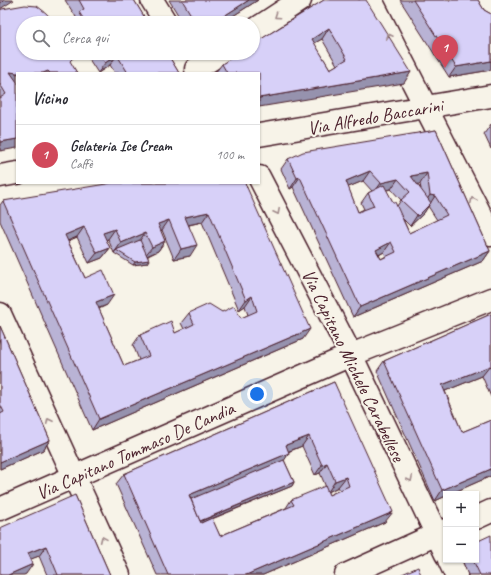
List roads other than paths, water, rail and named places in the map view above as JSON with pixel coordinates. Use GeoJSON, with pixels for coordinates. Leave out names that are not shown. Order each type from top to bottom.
{"type":"FeatureCollection","features":[{"type":"Feature","properties":{"kind":"street"},"geometry":{"type":"LineString","coordinates":[[152,0],[162,16]]}},
{"type":"Feature","properties":{"kind":"street"},"geometry":{"type":"LineString","coordinates":[[260,27],[300,0]]}},
{"type":"Feature","properties":{"kind":"street"},"geometry":{"type":"LineString","coordinates":[[371,0],[491,235]]}},
{"type":"Feature","properties":{"kind":"street"},"geometry":{"type":"LineString","coordinates":[[194,65],[205,60]]}},
{"type":"Feature","properties":{"kind":"street","name":"Via Alfredo Baccarini"},"geometry":{"type":"LineString","coordinates":[[260,135],[491,96]]}},
{"type":"Feature","properties":{"kind":"street"},"geometry":{"type":"LineString","coordinates":[[0,176],[16,173]]}},
{"type":"Feature","properties":{"kind":"street","name":"Via Capitano Michele Carabellese"},"geometry":{"type":"LineString","coordinates":[[260,179],[441,532]]}},
{"type":"Feature","properties":{"kind":"street","name":"Via Capitano Tommaso De Candia"},"geometry":{"type":"LineString","coordinates":[[0,509],[351,356],[491,299]]}},
{"type":"Feature","properties":{"kind":"street"},"geometry":{"type":"LineString","coordinates":[[0,314],[119,575]]}},
{"type":"Feature","properties":{"kind":"street"},"geometry":{"type":"LineString","coordinates":[[479,517],[491,511]]}},
{"type":"Feature","properties":{"kind":"street"},"geometry":{"type":"LineString","coordinates":[[346,575],[441,532]]}},
{"type":"Feature","properties":{"kind":"street"},"geometry":{"type":"LineString","coordinates":[[450,563],[456,575]]}},
{"type":"Feature","properties":{"kind":"place","name":"Gelateria Ice Cream"},"geometry":{"type":"Point","coordinates":[445,68]}}]}
